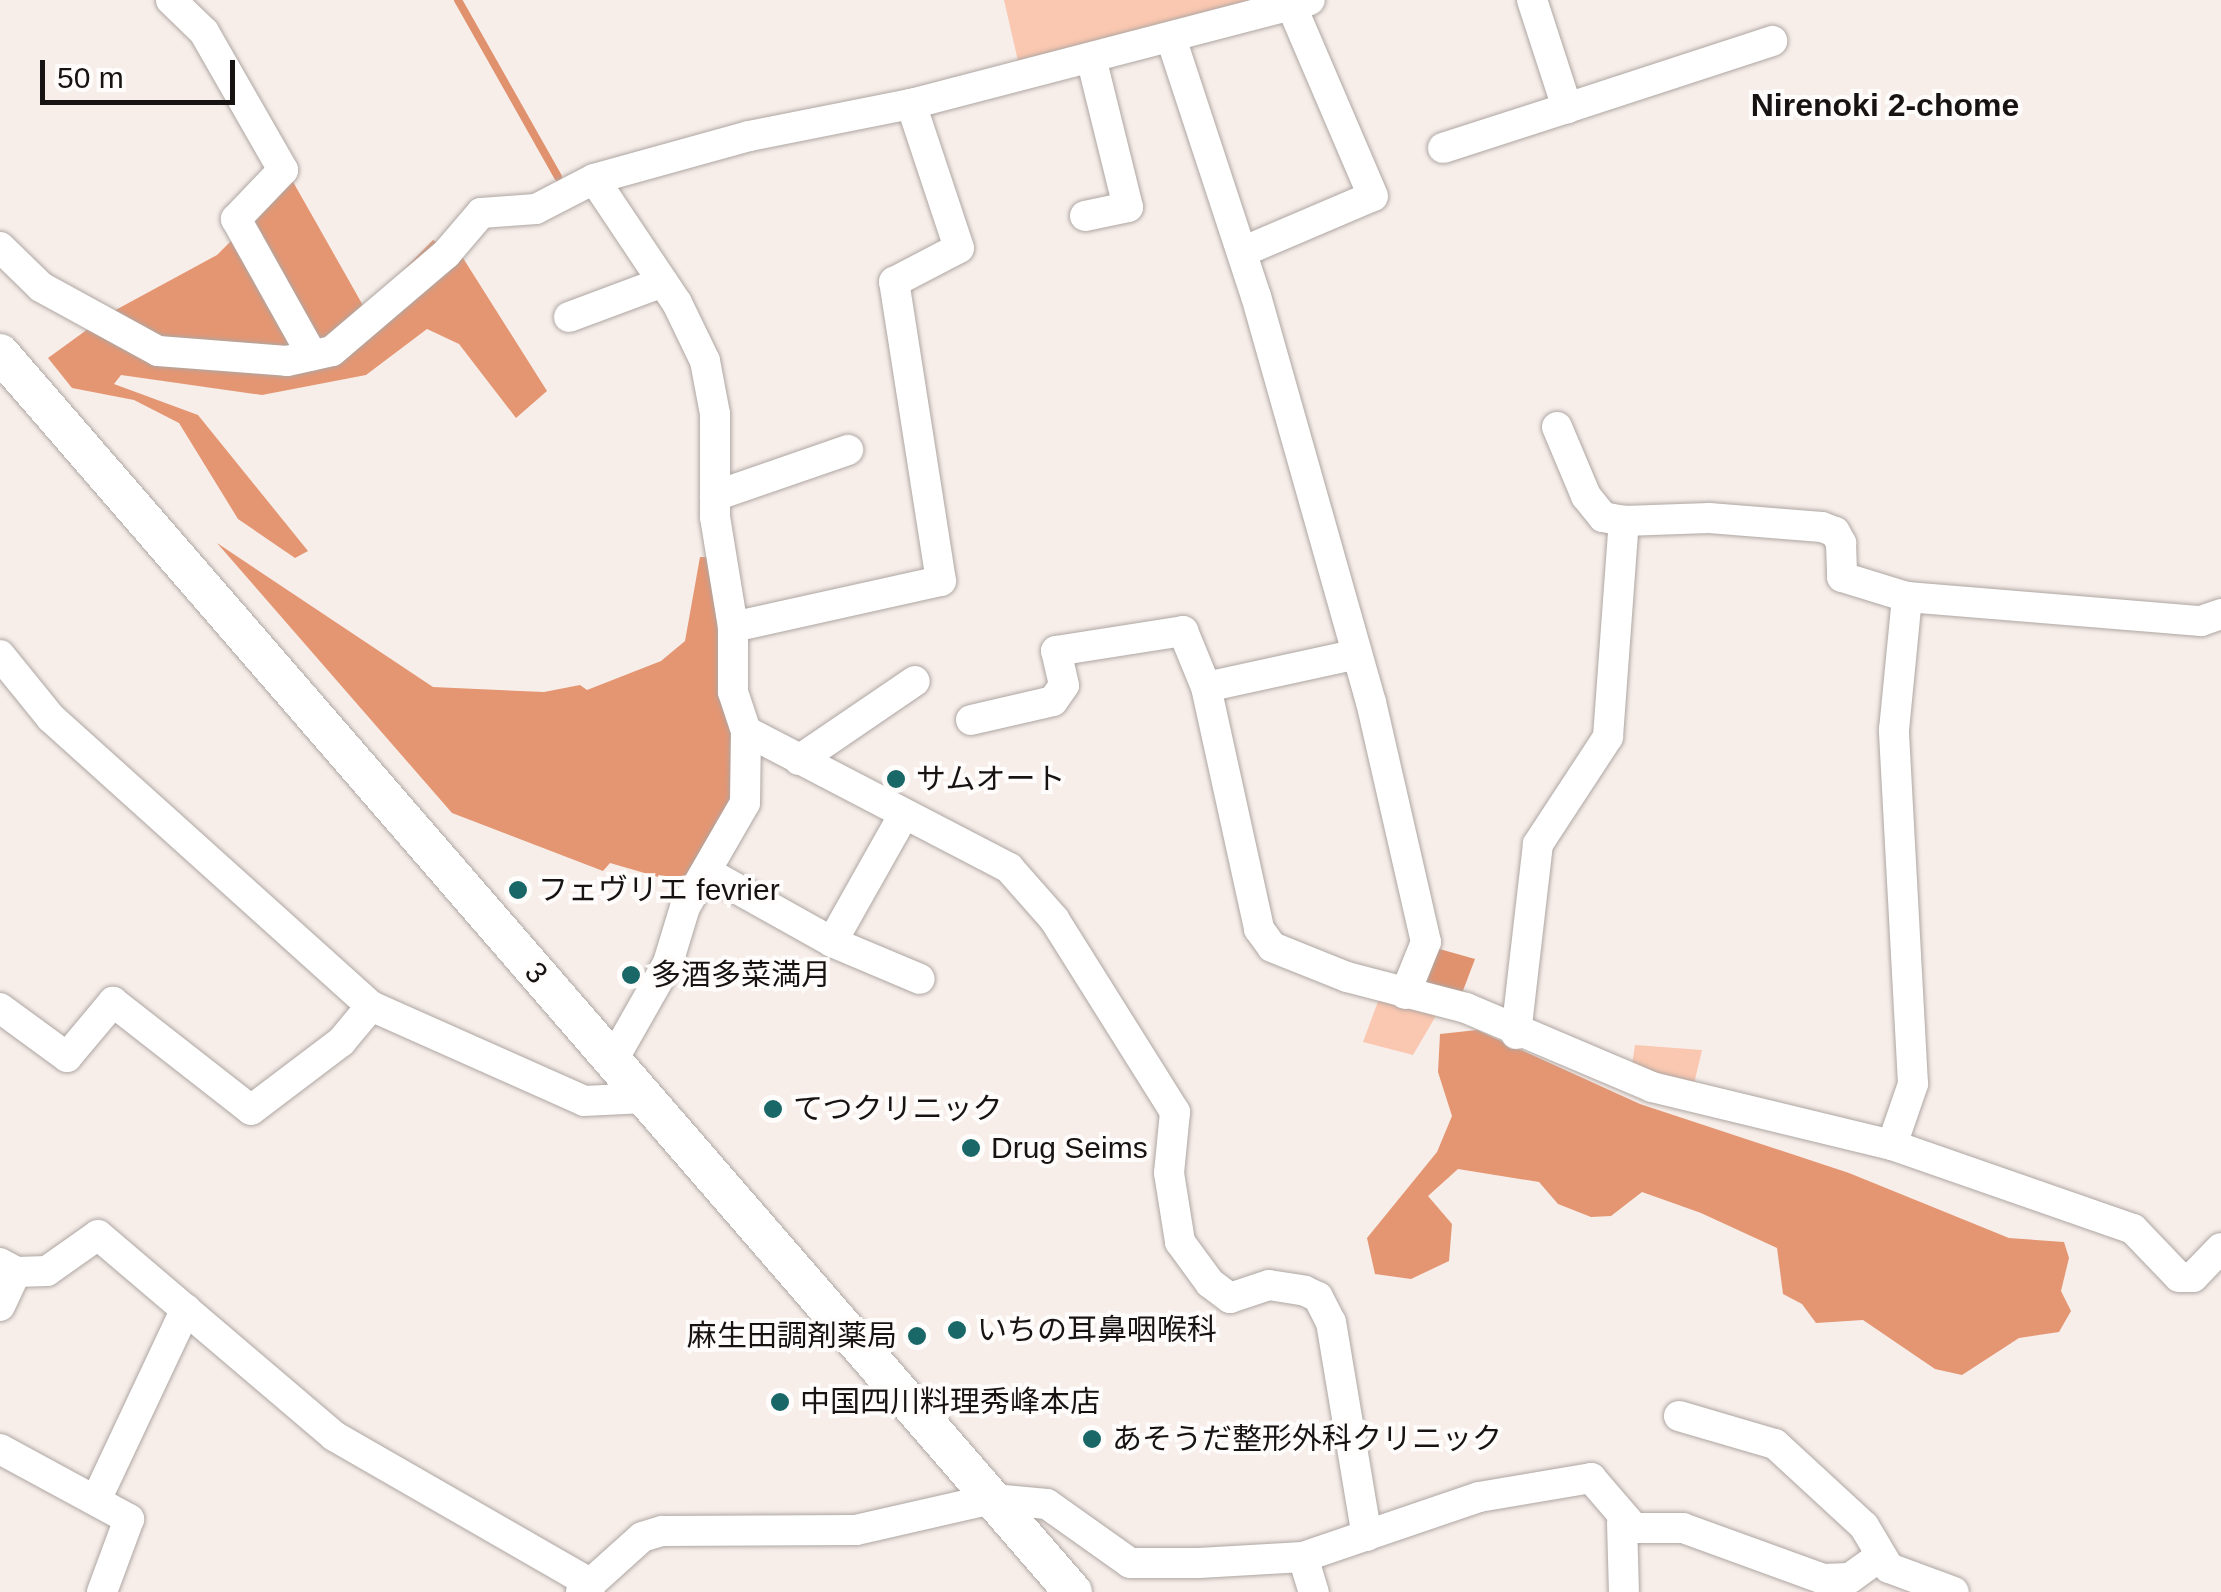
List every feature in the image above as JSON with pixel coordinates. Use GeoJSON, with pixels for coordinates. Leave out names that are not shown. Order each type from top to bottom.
{"type":"FeatureCollection","features":[{"type":"Feature","properties":{"kind":"street"},"geometry":{"type":"LineString","coordinates":[[171,0],[204,32],[283,170],[236,219],[312,355]]}},
{"type":"Feature","properties":{"kind":"street"},"geometry":{"type":"LineString","coordinates":[[1532,0],[1567,108]]}},
{"type":"Feature","properties":{"kind":"street"},"geometry":{"type":"LineString","coordinates":[[0,246],[41,287],[158,351],[251,362],[312,355],[332,351],[361,327],[446,254],[482,213],[536,209],[594,179],[749,136],[910,104],[1301,2],[1373,196],[1242,252]]}},
{"type":"Feature","properties":{"kind":"street"},"geometry":{"type":"LineString","coordinates":[[1171,38],[1242,252],[1353,655],[1371,702],[1426,942],[1406,994]]}},
{"type":"Feature","properties":{"kind":"street"},"geometry":{"type":"LineString","coordinates":[[1443,148],[1772,41]]}},
{"type":"Feature","properties":{"kind":"street"},"geometry":{"type":"LineString","coordinates":[[1085,216],[1128,207],[1091,57]]}},
{"type":"Feature","properties":{"kind":"street"},"geometry":{"type":"LineString","coordinates":[[732,626],[940,581],[894,282],[960,248],[910,104]]}},
{"type":"Feature","properties":{"kind":"street"},"geometry":{"type":"LineString","coordinates":[[594,179],[663,282],[705,361],[715,414],[715,496],[732,626],[733,692],[746,731],[745,803],[686,908],[668,963],[612,1060]]}},
{"type":"Feature","properties":{"kind":"street"},"geometry":{"type":"LineString","coordinates":[[569,317],[663,282]]}},
{"type":"Feature","properties":{"kind":"street","name":"3"},"geometry":{"type":"LineString","coordinates":[[0,354],[1073,1592]]}},
{"type":"Feature","properties":{"kind":"street"},"geometry":{"type":"LineString","coordinates":[[1557,426],[1586,496],[1603,517],[1624,521],[1708,518],[1822,527],[1835,532],[1841,544],[1842,577],[1907,597],[2201,620],[2221,614]]}},
{"type":"Feature","properties":{"kind":"street"},"geometry":{"type":"LineString","coordinates":[[715,496],[848,450]]}},
{"type":"Feature","properties":{"kind":"street"},"geometry":{"type":"LineString","coordinates":[[1516,1034],[1538,844],[1608,737],[1624,521]]}},
{"type":"Feature","properties":{"kind":"street"},"geometry":{"type":"LineString","coordinates":[[1892,1145],[1912,1084],[1894,730],[1907,597]]}},
{"type":"Feature","properties":{"kind":"street"},"geometry":{"type":"LineString","coordinates":[[971,720],[1053,701],[1064,685],[1056,651],[1183,631],[1206,688],[1259,929],[1272,946],[1406,994],[1466,1008],[1516,1034],[1652,1087],[1892,1145],[2134,1229],[2179,1277],[2193,1277],[2221,1248]]}},
{"type":"Feature","properties":{"kind":"street"},"geometry":{"type":"LineString","coordinates":[[0,655],[12,701],[371,1006],[584,1101],[645,1098]]}},
{"type":"Feature","properties":{"kind":"street"},"geometry":{"type":"LineString","coordinates":[[1206,688],[1353,655]]}},
{"type":"Feature","properties":{"kind":"street"},"geometry":{"type":"LineString","coordinates":[[799,760],[915,681]]}},
{"type":"Feature","properties":{"kind":"street"},"geometry":{"type":"LineString","coordinates":[[746,731],[1009,868],[1075,950],[1175,1112],[1171,1216],[1180,1242],[1210,1283],[1230,1298],[1269,1285],[1318,1298],[1331,1322],[1367,1536]]}},
{"type":"Feature","properties":{"kind":"street"},"geometry":{"type":"LineString","coordinates":[[832,942],[903,816]]}},
{"type":"Feature","properties":{"kind":"street"},"geometry":{"type":"LineString","coordinates":[[707,872],[832,942],[920,980]]}},
{"type":"Feature","properties":{"kind":"street"},"geometry":{"type":"LineString","coordinates":[[0,1008],[67,1057],[114,1002],[251,1110],[342,1042],[371,1006]]}},
{"type":"Feature","properties":{"kind":"street"},"geometry":{"type":"LineString","coordinates":[[0,1306],[8,1268],[46,1271],[98,1235],[334,1436],[586,1588],[642,1537],[662,1531],[856,1530],[992,1499],[1048,1504],[1130,1563],[1303,1557],[1478,1497],[1592,1478],[1622,1522],[1634,1528],[1683,1528],[1820,1585],[1850,1578],[1878,1558]]}},
{"type":"Feature","properties":{"kind":"street"},"geometry":{"type":"LineString","coordinates":[[96,1500],[186,1309]]}},
{"type":"Feature","properties":{"kind":"street"},"geometry":{"type":"LineString","coordinates":[[1679,1416],[1775,1444],[1864,1526],[1878,1558],[1954,1592]]}},
{"type":"Feature","properties":{"kind":"street"},"geometry":{"type":"LineString","coordinates":[[0,1449],[129,1519],[102,1592]]}},
{"type":"Feature","properties":{"kind":"street"},"geometry":{"type":"LineString","coordinates":[[1622,1522],[1624,1592]]}},
{"type":"Feature","properties":{"kind":"street"},"geometry":{"type":"LineString","coordinates":[[1303,1557],[1314,1592]]}},
{"type":"Feature","properties":{"kind":"shaded area"},"geometry":{"type":"Polygon","coordinates":[[[1004,0],[1253,0],[1018,61],[1004,0]]]}},
{"type":"Feature","properties":{"kind":"shaded area"},"geometry":{"type":"Polygon","coordinates":[[[292,180],[365,309],[433,240],[463,258],[547,391],[516,418],[459,344],[427,329],[366,375],[262,395],[121,375],[114,384],[198,415],[308,551],[295,558],[238,519],[179,423],[134,400],[72,388],[48,358],[110,313],[217,255],[292,180]]]}},
{"type":"Feature","properties":{"kind":"shaded area"},"geometry":{"type":"Polygon","coordinates":[[[217,543],[433,687],[544,692],[580,685],[587,690],[661,661],[685,641],[700,557],[714,557],[740,791],[686,885],[610,863],[603,871],[452,813],[217,543]]]}},
{"type":"Feature","properties":{"kind":"shaded area"},"geometry":{"type":"Polygon","coordinates":[[[1436,948],[1475,959],[1461,996],[1418,987],[1436,948]]]}},
{"type":"Feature","properties":{"kind":"shaded area"},"geometry":{"type":"Polygon","coordinates":[[[1380,996],[1437,1014],[1413,1055],[1363,1042],[1380,996]]]}},
{"type":"Feature","properties":{"kind":"shaded area"},"geometry":{"type":"Polygon","coordinates":[[[1477,1030],[1640,1104],[1849,1173],[2009,1238],[2064,1242],[2069,1258],[2061,1291],[2071,1311],[2059,1332],[2019,1338],[1962,1375],[1935,1369],[1863,1320],[1816,1323],[1802,1304],[1783,1294],[1777,1248],[1701,1213],[1642,1192],[1611,1216],[1591,1217],[1558,1204],[1539,1182],[1458,1169],[1428,1196],[1452,1224],[1449,1261],[1411,1279],[1375,1274],[1367,1238],[1437,1152],[1452,1116],[1438,1072],[1440,1034],[1477,1030]]]}},
{"type":"Feature","properties":{"kind":"shaded area"},"geometry":{"type":"Polygon","coordinates":[[[1635,1045],[1702,1050],[1693,1088],[1631,1072],[1635,1045]]]}},
{"type":"Feature","properties":{"kind":"waterway"},"geometry":{"type":"LineString","coordinates":[[458,0],[558,177]]}},
{"type":"Feature","properties":{"kind":"place","name":"サムオート"},"geometry":{"type":"Point","coordinates":[896,779]}},
{"type":"Feature","properties":{"kind":"place","name":"フェヴリエ fevrier"},"geometry":{"type":"Point","coordinates":[518,890]}},
{"type":"Feature","properties":{"kind":"place","name":"多酒多菜満月"},"geometry":{"type":"Point","coordinates":[631,975]}},
{"type":"Feature","properties":{"kind":"place","name":"てつクリニック"},"geometry":{"type":"Point","coordinates":[773,1109]}},
{"type":"Feature","properties":{"kind":"place","name":"Drug Seims"},"geometry":{"type":"Point","coordinates":[971,1148]}},
{"type":"Feature","properties":{"kind":"place","name":"いちの耳鼻咽喉科"},"geometry":{"type":"Point","coordinates":[957,1330]}},
{"type":"Feature","properties":{"kind":"place","name":"麻生田調剤薬局"},"geometry":{"type":"Point","coordinates":[917,1336]}},
{"type":"Feature","properties":{"kind":"place","name":"中国四川料理秀峰本店"},"geometry":{"type":"Point","coordinates":[780,1402]}},
{"type":"Feature","properties":{"kind":"place","name":"あそうだ整形外科クリニック"},"geometry":{"type":"Point","coordinates":[1092,1439]}},
{"type":"Feature","properties":{"kind":"district","name":"Nirenoki 2-chome"},"geometry":{"type":"Point","coordinates":[1885,105]}}]}
